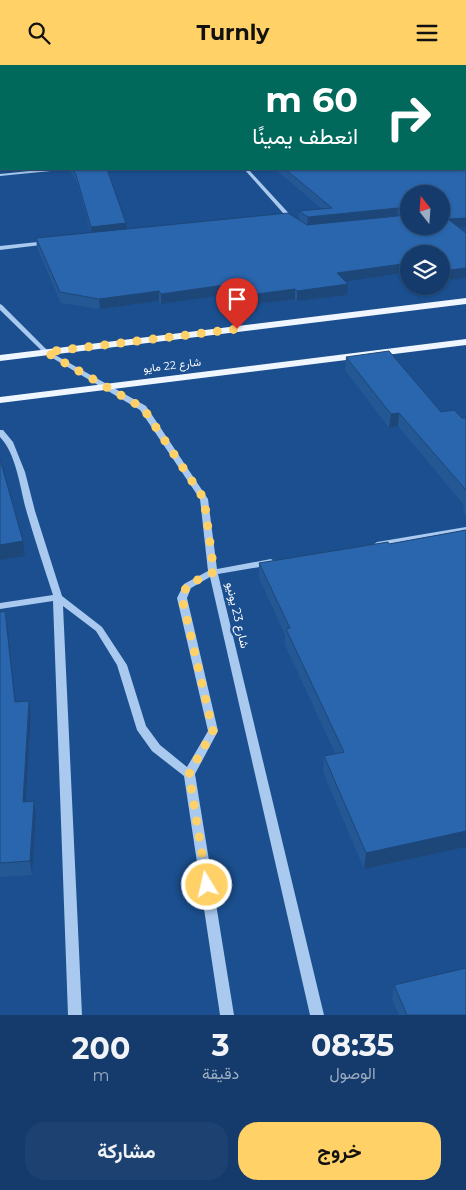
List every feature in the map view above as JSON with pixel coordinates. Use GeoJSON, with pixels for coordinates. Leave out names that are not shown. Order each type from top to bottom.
{"type":"FeatureCollection","features":[{"type":"Feature","properties":{"kind":"main road"},"geometry":{"type":"LineString","coordinates":[[0,359],[466,301]]}},
{"type":"Feature","properties":{"kind":"main road","name":"شارع 22 مايو"},"geometry":{"type":"LineString","coordinates":[[0,400],[466,342]]}},
{"type":"Feature","properties":{"kind":"street"},"geometry":{"type":"LineString","coordinates":[[0,175],[51,170]]}},
{"type":"Feature","properties":{"kind":"street"},"geometry":{"type":"LineString","coordinates":[[247,170],[301,228]]}},
{"type":"Feature","properties":{"kind":"street"},"geometry":{"type":"LineString","coordinates":[[279,218],[289,217]]}},
{"type":"Feature","properties":{"kind":"street"},"geometry":{"type":"LineString","coordinates":[[0,248],[58,241]]}},
{"type":"Feature","properties":{"kind":"street","name":"شارع 23 يونيو"},"geometry":{"type":"LineString","coordinates":[[0,306],[46,352],[143,408],[204,499],[214,572],[317,1015]]}},
{"type":"Feature","properties":{"kind":"street"},"geometry":{"type":"LineString","coordinates":[[0,432],[9,442],[22,472],[31,511],[58,597],[74,1015]]}},
{"type":"Feature","properties":{"kind":"street"},"geometry":{"type":"LineString","coordinates":[[369,546],[466,530]]}},
{"type":"Feature","properties":{"kind":"street"},"geometry":{"type":"LineString","coordinates":[[227,1015],[189,774],[213,731],[182,598],[187,585],[214,572],[282,561]]}},
{"type":"Feature","properties":{"kind":"street"},"geometry":{"type":"LineString","coordinates":[[0,606],[58,597],[99,629],[122,665],[141,727],[156,748],[189,774]]}},
{"type":"Feature","properties":{"kind":"building"},"geometry":{"type":"Polygon","coordinates":[[[74,170],[107,170],[126,223],[91,227],[74,170]]]}},
{"type":"Feature","properties":{"kind":"building"},"geometry":{"type":"Polygon","coordinates":[[[286,170],[466,170],[466,218],[450,219],[450,185],[400,185],[400,209],[308,217],[299,211],[332,208],[286,170]]]}},
{"type":"Feature","properties":{"kind":"building"},"geometry":{"type":"Polygon","coordinates":[[[288,213],[307,225],[400,214],[400,235],[450,235],[450,221],[466,233],[466,268],[450,270],[450,245],[400,245],[400,264],[337,273],[348,284],[234,297],[224,285],[161,294],[159,291],[99,299],[60,292],[36,238],[288,213]]]}},
{"type":"Feature","properties":{"kind":"building"},"geometry":{"type":"Polygon","coordinates":[[[389,351],[441,412],[454,410],[462,418],[466,418],[466,490],[399,413],[391,414],[346,357],[389,351]]]}},
{"type":"Feature","properties":{"kind":"building"},"geometry":{"type":"Polygon","coordinates":[[[0,459],[23,541],[0,545],[0,459]]]}},
{"type":"Feature","properties":{"kind":"building"},"geometry":{"type":"Polygon","coordinates":[[[466,530],[466,831],[366,853],[324,756],[344,752],[286,629],[290,628],[259,563],[388,542],[389,544],[466,530]]]}},
{"type":"Feature","properties":{"kind":"building"},"geometry":{"type":"Polygon","coordinates":[[[5,611],[15,702],[29,701],[23,802],[34,801],[30,861],[0,863],[0,612],[5,611]]]}},
{"type":"Feature","properties":{"kind":"building"},"geometry":{"type":"Polygon","coordinates":[[[466,968],[466,1015],[407,1015],[394,985],[466,968]]]}},
{"type":"Feature","properties":{"kind":"route"},"geometry":{"type":"LineString","coordinates":[[207,885],[189,774],[213,731],[182,598],[187,585],[214,572],[204,499],[143,408],[46,352],[237,329]]}}]}
